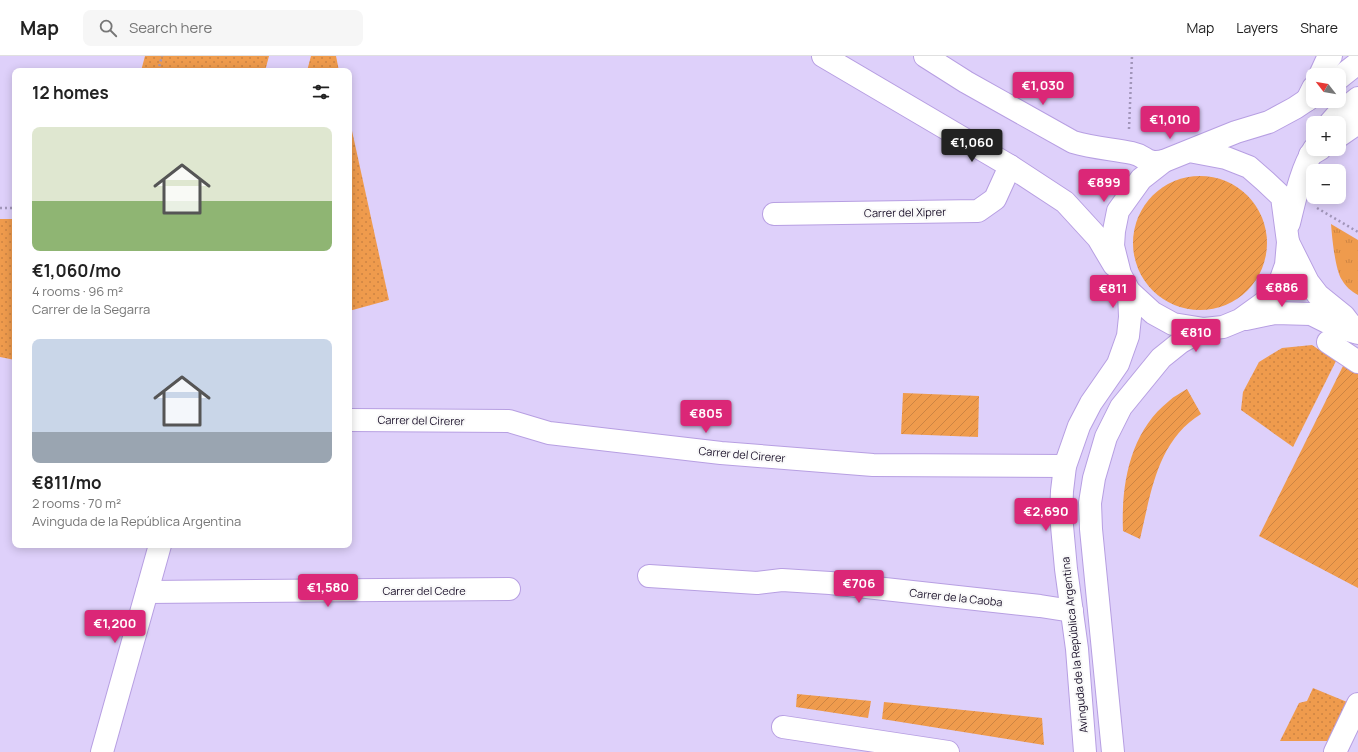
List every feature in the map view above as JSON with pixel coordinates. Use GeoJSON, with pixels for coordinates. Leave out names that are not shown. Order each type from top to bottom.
{"type":"FeatureCollection","features":[{"type":"Feature","properties":{"kind":"main road"},"geometry":{"type":"LineString","coordinates":[[823,56],[1010,166],[1065,202],[1098,238],[1125,283],[1152,313],[1173,324],[1204,329],[1223,327],[1240,320],[1275,313],[1311,314],[1336,327],[1357,332]]}},
{"type":"Feature","properties":{"kind":"main road"},"geometry":{"type":"LineString","coordinates":[[925,56],[966,82],[1074,142],[1089,147],[1134,154],[1153,163],[1164,161],[1236,132],[1269,122],[1306,98]]}},
{"type":"Feature","properties":{"kind":"main road"},"geometry":{"type":"LineString","coordinates":[[1323,68],[1326,62],[1332,56]]}},
{"type":"Feature","properties":{"kind":"main road"},"geometry":{"type":"LineString","coordinates":[[1346,72],[1358,63]]}},
{"type":"Feature","properties":{"kind":"main road"},"geometry":{"type":"LineString","coordinates":[[1336,116],[1358,98]]}},
{"type":"Feature","properties":{"kind":"main road"},"geometry":{"type":"LineString","coordinates":[[1346,131],[1358,123]]}},
{"type":"Feature","properties":{"kind":"main road"},"geometry":{"type":"LineString","coordinates":[[1190,151],[1226,158],[1249,167],[1282,197],[1288,235],[1286,265],[1281,279],[1264,302],[1240,320]]}},
{"type":"Feature","properties":{"kind":"main road"},"geometry":{"type":"LineString","coordinates":[[1312,156],[1288,235],[1308,282],[1318,295],[1344,316],[1357,332]]}},
{"type":"Feature","properties":{"kind":"main road","name":"Avinguda de la República Argentina"},"geometry":{"type":"LineString","coordinates":[[1085,752],[1072,611],[1061,515],[1065,466],[1079,426],[1091,403],[1118,364],[1128,336],[1130,317],[1125,283],[1113,246],[1118,211],[1141,179],[1164,161]]}},
{"type":"Feature","properties":{"kind":"main road","name":"Carrer del Xiprer"},"geometry":{"type":"LineString","coordinates":[[774,214],[978,211],[995,199],[1010,166]]}},
{"type":"Feature","properties":{"kind":"main road"},"geometry":{"type":"LineString","coordinates":[[1113,752],[1090,503],[1094,478],[1106,437],[1121,407],[1161,358],[1182,342],[1204,329]]}},
{"type":"Feature","properties":{"kind":"main road"},"geometry":{"type":"LineString","coordinates":[[1328,342],[1358,362]]}},
{"type":"Feature","properties":{"kind":"main road","name":"Carrer del Cirerer"},"geometry":{"type":"LineString","coordinates":[[352,420],[509,421],[549,433],[720,453],[873,465],[1065,466]]}},
{"type":"Feature","properties":{"kind":"main road"},"geometry":{"type":"LineString","coordinates":[[102,752],[159,548]]}},
{"type":"Feature","properties":{"kind":"main road","name":"Carrer de la Caoba"},"geometry":{"type":"LineString","coordinates":[[649,576],[757,583],[782,580],[830,583],[1072,611]]}},
{"type":"Feature","properties":{"kind":"main road","name":"Carrer del Cedre"},"geometry":{"type":"LineString","coordinates":[[147,592],[508,590]]}},
{"type":"Feature","properties":{"kind":"main road"},"geometry":{"type":"LineString","coordinates":[[1335,752],[1358,704]]}},
{"type":"Feature","properties":{"kind":"main road"},"geometry":{"type":"LineString","coordinates":[[783,727],[948,752]]}},
{"type":"Feature","properties":{"kind":"path"},"geometry":{"type":"LineString","coordinates":[[159,68],[162,56]]}},
{"type":"Feature","properties":{"kind":"path"},"geometry":{"type":"LineString","coordinates":[[1129,129],[1132,56]]}},
{"type":"Feature","properties":{"kind":"path"},"geometry":{"type":"LineString","coordinates":[[1313,205],[1358,232]]}},
{"type":"Feature","properties":{"kind":"path"},"geometry":{"type":"LineString","coordinates":[[0,208],[12,208]]}},
{"type":"Feature","properties":{"kind":"green space"},"geometry":{"type":"Polygon","coordinates":[[[145,56],[269,56],[266,68],[142,68],[145,56]]]}},
{"type":"Feature","properties":{"kind":"green space"},"geometry":{"type":"Polygon","coordinates":[[[311,56],[336,56],[338,68],[308,68],[311,56]]]}},
{"type":"Feature","properties":{"kind":"green space"},"geometry":{"type":"Polygon","coordinates":[[[352,131],[389,300],[352,310],[352,131]]]}},
{"type":"Feature","properties":{"kind":"green space"},"geometry":{"type":"Polygon","coordinates":[[[1207,176],[1232,184],[1243,191],[1252,200],[1262,217],[1266,230],[1266,256],[1262,269],[1252,286],[1243,295],[1226,305],[1213,309],[1193,310],[1168,302],[1157,295],[1148,286],[1138,269],[1134,256],[1133,236],[1141,211],[1148,200],[1157,191],[1174,181],[1187,177],[1207,176]]]}},
{"type":"Feature","properties":{"kind":"green space"},"geometry":{"type":"Polygon","coordinates":[[[0,219],[12,219],[12,359],[0,357],[0,219]]]}},
{"type":"Feature","properties":{"kind":"green space"},"geometry":{"type":"Polygon","coordinates":[[[1331,224],[1358,240],[1358,295],[1347,287],[1337,269],[1331,224]]]}},
{"type":"Feature","properties":{"kind":"green space"},"geometry":{"type":"Polygon","coordinates":[[[1312,345],[1336,361],[1293,447],[1241,410],[1243,392],[1259,362],[1282,348],[1312,345]]]}},
{"type":"Feature","properties":{"kind":"green space"},"geometry":{"type":"Polygon","coordinates":[[[1344,364],[1358,373],[1358,588],[1259,536],[1344,364]]]}},
{"type":"Feature","properties":{"kind":"green space"},"geometry":{"type":"Polygon","coordinates":[[[1187,389],[1201,414],[1186,425],[1174,438],[1165,453],[1153,486],[1140,539],[1123,531],[1126,477],[1131,460],[1137,443],[1145,428],[1156,414],[1171,399],[1187,389]]]}},
{"type":"Feature","properties":{"kind":"green space"},"geometry":{"type":"Polygon","coordinates":[[[903,393],[979,396],[978,437],[901,434],[903,393]]]}},
{"type":"Feature","properties":{"kind":"green space"},"geometry":{"type":"Polygon","coordinates":[[[1313,688],[1347,702],[1328,741],[1280,741],[1299,703],[1307,701],[1313,688]]]}},
{"type":"Feature","properties":{"kind":"green space"},"geometry":{"type":"Polygon","coordinates":[[[797,694],[871,701],[868,718],[796,707],[797,694]]]}},
{"type":"Feature","properties":{"kind":"green space"},"geometry":{"type":"Polygon","coordinates":[[[884,702],[1042,718],[1044,745],[882,719],[884,702]]]}}]}
